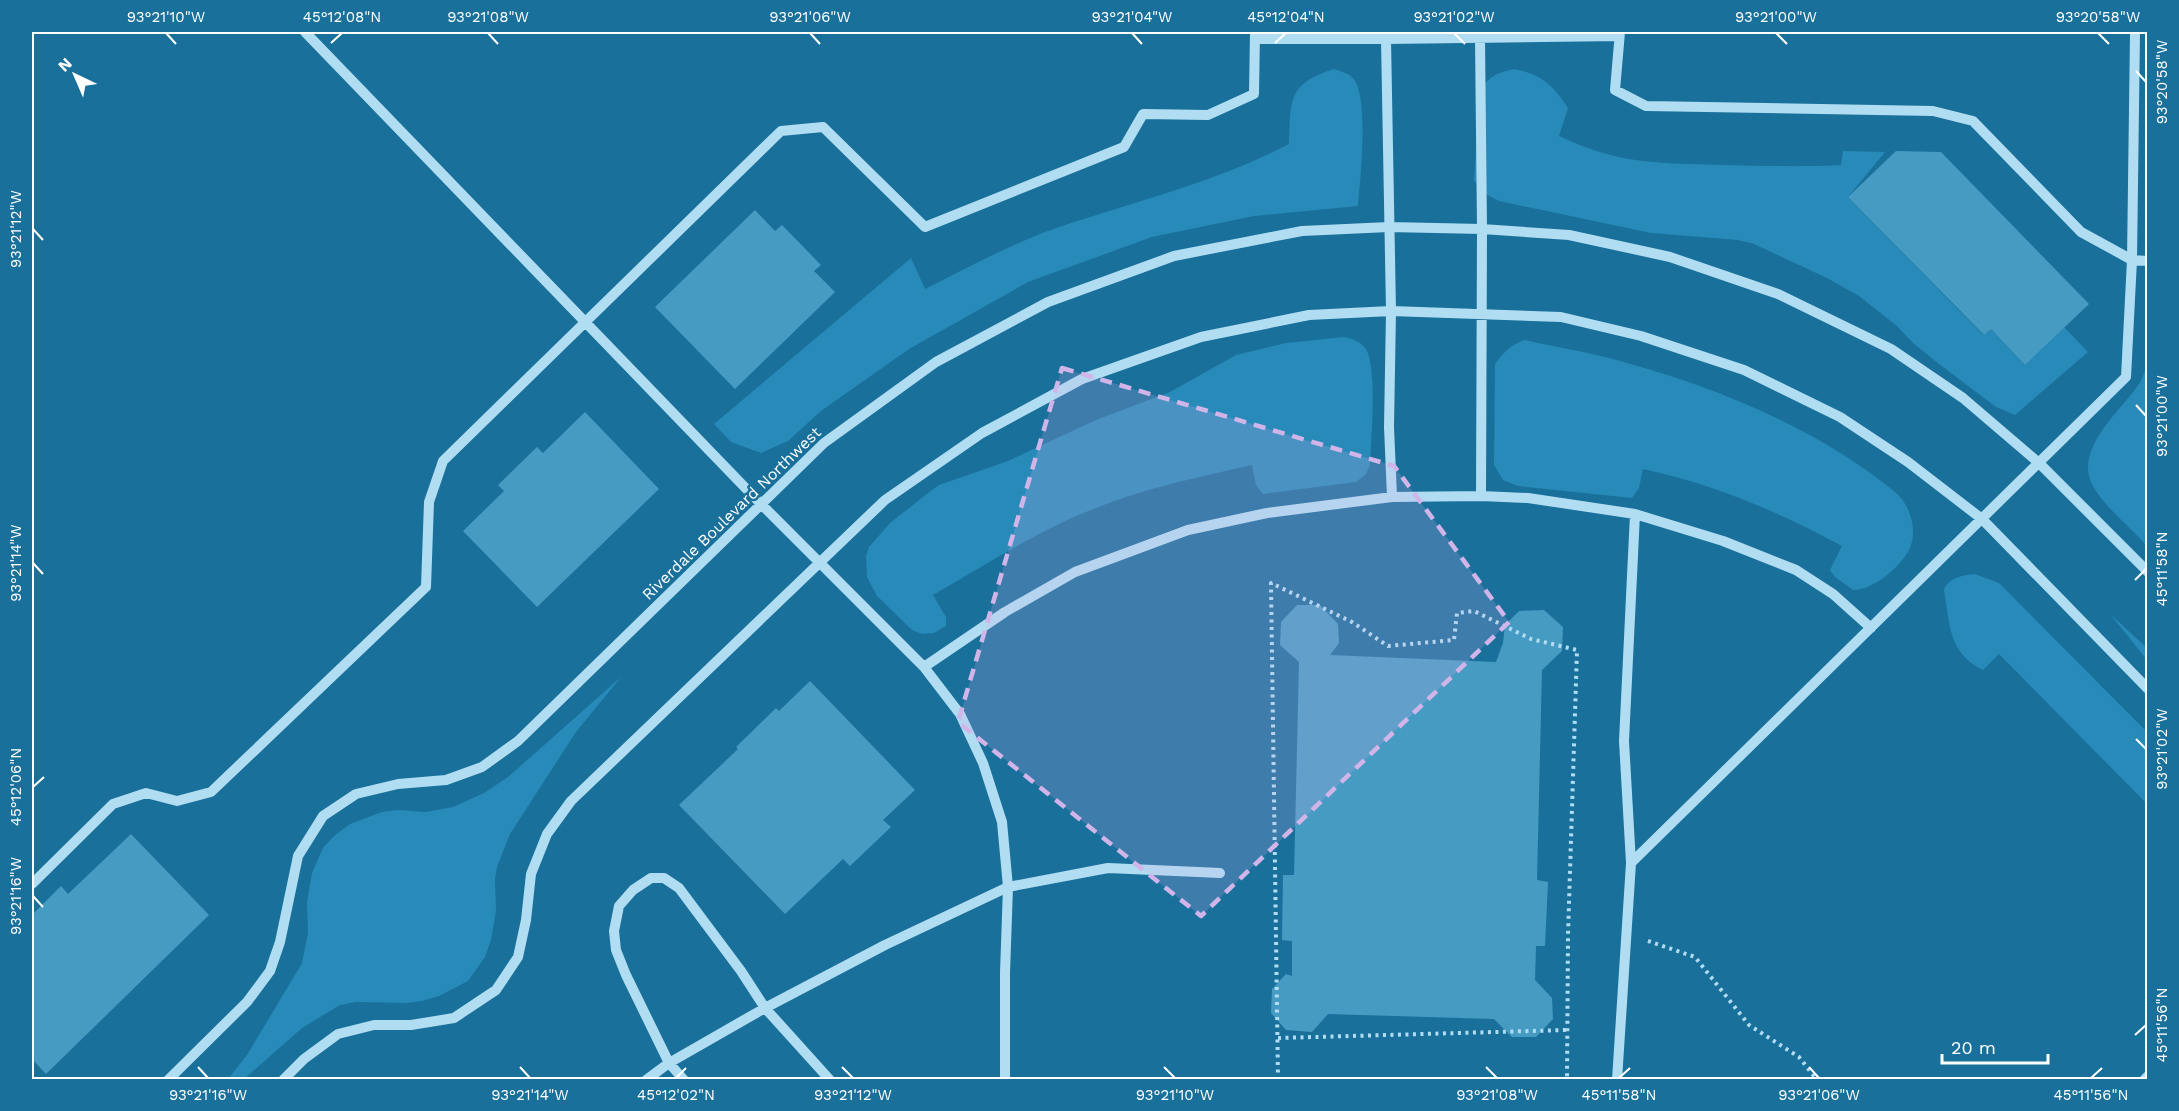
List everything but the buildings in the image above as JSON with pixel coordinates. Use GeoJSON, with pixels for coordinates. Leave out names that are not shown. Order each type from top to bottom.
{"type":"FeatureCollection","features":[{"type":"Feature","properties":{"kind":"street"},"geometry":{"type":"LineString","coordinates":[[305,32],[761,504],[924,667],[960,714],[983,763],[1002,822],[1008,887],[1005,1080]]}},
{"type":"Feature","properties":{"kind":"street"},"geometry":{"type":"LineString","coordinates":[[1631,863],[2126,377],[2132,260],[2135,32]]}},
{"type":"Feature","properties":{"kind":"street"},"geometry":{"type":"LineString","coordinates":[[32,884],[113,804],[146,794],[177,801],[211,792],[426,587],[429,502],[443,460],[781,131],[823,127],[925,227],[1124,147],[1143,114],[1208,116],[1254,94],[1255,35],[1386,39],[1620,34],[1615,90],[1646,106],[1933,111],[1973,120],[2081,232],[2132,260],[2148,261]]}},
{"type":"Feature","properties":{"kind":"street"},"geometry":{"type":"LineString","coordinates":[[1480,38],[1481,496]]}},
{"type":"Feature","properties":{"kind":"street"},"geometry":{"type":"LineString","coordinates":[[1386,39],[1391,311],[1389,427],[1392,497]]}},
{"type":"Feature","properties":{"kind":"street","name":"Riverdale Boulevard Northwest"},"geometry":{"type":"LineString","coordinates":[[168,1080],[247,1002],[270,971],[280,942],[298,856],[323,816],[356,794],[398,784],[446,780],[482,767],[518,741],[824,443],[927,369],[1048,302],[1174,255],[1302,231],[1389,227],[1482,229],[1569,235],[1670,257],[1778,294],[1891,349],[1962,398],[2039,463],[2148,572]]}},
{"type":"Feature","properties":{"kind":"street"},"geometry":{"type":"LineString","coordinates":[[284,1080],[304,1059],[338,1034],[374,1024],[411,1025],[454,1018],[496,990],[518,957],[526,920],[531,874],[547,834],[571,801],[885,500],[982,433],[1082,379],[1201,337],[1309,315],[1391,311],[1561,317],[1641,336],[1744,370],[1840,417],[1908,462],[1982,519],[2148,689]]}},
{"type":"Feature","properties":{"kind":"street"},"geometry":{"type":"LineString","coordinates":[[924,667],[1005,612],[1075,572],[1188,530],[1267,513],[1392,497],[1527,498],[1635,514],[1723,541],[1796,570],[1833,594],[1871,628]]}},
{"type":"Feature","properties":{"kind":"street"},"geometry":{"type":"LineString","coordinates":[[1617,1080],[1631,863],[1624,741],[1635,514]]}},
{"type":"Feature","properties":{"kind":"street"},"geometry":{"type":"LineString","coordinates":[[646,1080],[669,1063],[765,1008],[885,945],[1008,887],[1107,868],[1220,873]]}},
{"type":"Feature","properties":{"kind":"street"},"geometry":{"type":"LineString","coordinates":[[684,1080],[669,1063],[616,950],[614,931],[619,906],[633,890],[651,878],[664,878],[679,888],[741,970],[765,1008],[830,1080]]}},
{"type":"Feature","properties":{"kind":"street"},"geometry":{"type":"LineString","coordinates":[[2144,1080],[2148,1076]]}},
{"type":"Feature","properties":{"kind":"path"},"geometry":{"type":"LineString","coordinates":[[1278,1080],[1271,583],[1352,622],[1388,646],[1454,640],[1457,613],[1474,611],[1531,639],[1577,650],[1568,935],[1567,1080]]}},
{"type":"Feature","properties":{"kind":"path"},"geometry":{"type":"LineString","coordinates":[[1627,934],[1695,957],[1749,1025],[1799,1057],[1817,1080]]}},
{"type":"Feature","properties":{"kind":"path"},"geometry":{"type":"LineString","coordinates":[[1278,1038],[1567,1030]]}},
{"type":"Feature","properties":{"kind":"highlighted area"},"geometry":{"type":"Polygon","coordinates":[[[1062,368],[1394,466],[1509,622],[1201,916],[958,722],[1062,368]]]}},
{"type":"Feature","properties":{"kind":"shaded area"},"geometry":{"type":"Polygon","coordinates":[[[1334,69],[1352,77],[1358,86],[1361,100],[1362,158],[1358,206],[1254,216],[1152,237],[1028,282],[909,349],[821,411],[788,441],[761,453],[731,442],[714,424],[911,258],[925,289],[1033,237],[1209,178],[1263,157],[1289,144],[1292,105],[1300,88],[1307,81],[1334,69]]]}},
{"type":"Feature","properties":{"kind":"shaded area"},"geometry":{"type":"Polygon","coordinates":[[[1515,69],[1533,74],[1546,82],[1568,108],[1559,136],[1621,157],[1680,164],[1812,166],[1841,165],[1843,151],[1885,152],[1848,197],[1983,335],[1991,329],[2025,365],[2064,327],[2088,352],[2015,415],[1996,407],[1939,364],[1859,296],[1827,278],[1754,244],[1738,240],[1651,233],[1499,201],[1482,192],[1474,180],[1480,93],[1493,76],[1515,69]]]}},
{"type":"Feature","properties":{"kind":"shaded area"},"geometry":{"type":"Polygon","coordinates":[[[1344,337],[1356,341],[1365,348],[1369,357],[1373,386],[1370,465],[1366,474],[1356,482],[1263,494],[1256,485],[1252,465],[1161,486],[1109,503],[1041,533],[933,595],[946,617],[946,626],[934,633],[922,634],[912,630],[877,596],[867,577],[866,556],[869,547],[890,523],[939,485],[1008,461],[1096,420],[1170,392],[1236,355],[1286,343],[1344,337]]]}},
{"type":"Feature","properties":{"kind":"shaded area"},"geometry":{"type":"Polygon","coordinates":[[[1525,340],[1602,356],[1651,370],[1725,396],[1797,428],[1864,468],[1900,497],[1908,509],[1912,523],[1913,538],[1908,552],[1895,568],[1879,581],[1853,590],[1835,577],[1830,570],[1842,546],[1770,510],[1696,483],[1643,469],[1639,488],[1632,498],[1518,486],[1503,480],[1494,465],[1495,364],[1508,349],[1525,340]]]}},
{"type":"Feature","properties":{"kind":"shaded area"},"geometry":{"type":"Polygon","coordinates":[[[2147,363],[2147,546],[2105,503],[2094,488],[2089,474],[2089,460],[2093,446],[2110,419],[2139,384],[2147,363]]]}},
{"type":"Feature","properties":{"kind":"shaded area"},"geometry":{"type":"Polygon","coordinates":[[[1975,574],[1999,583],[2147,732],[2147,804],[1999,654],[1983,670],[1963,655],[1950,626],[1944,590],[1952,580],[1975,574]]]}},
{"type":"Feature","properties":{"kind":"shaded area"},"geometry":{"type":"Polygon","coordinates":[[[2111,615],[2147,648],[2147,660],[2111,615]]]}},
{"type":"Feature","properties":{"kind":"shaded area"},"geometry":{"type":"Polygon","coordinates":[[[621,677],[576,732],[510,834],[497,867],[496,911],[491,940],[485,957],[468,981],[439,996],[422,1001],[356,1002],[340,1005],[302,1028],[244,1079],[228,1079],[247,1055],[302,963],[308,933],[307,902],[312,873],[323,848],[334,836],[350,824],[382,812],[397,810],[426,812],[453,807],[484,793],[508,777],[621,677]]]}}]}
